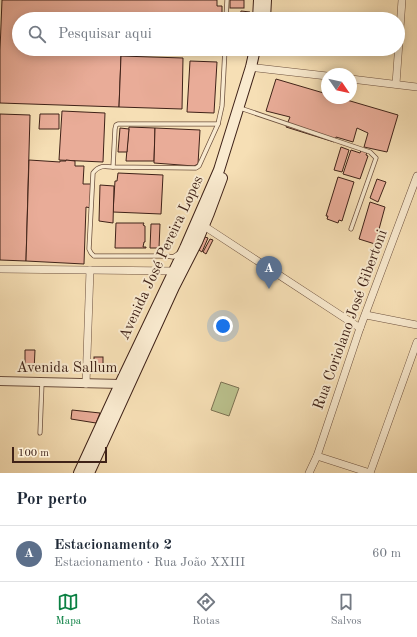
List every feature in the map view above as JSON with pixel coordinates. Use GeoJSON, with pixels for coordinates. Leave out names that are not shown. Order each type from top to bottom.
{"type":"FeatureCollection","features":[{"type":"Feature","properties":{"kind":"main road"},"geometry":{"type":"LineString","coordinates":[[258,12],[259,0]]}},
{"type":"Feature","properties":{"kind":"main road"},"geometry":{"type":"LineString","coordinates":[[265,12],[266,0]]}},
{"type":"Feature","properties":{"kind":"main road","name":"Avenida José Pereira Lopes"},"geometry":{"type":"LineString","coordinates":[[254,68],[255,56]]}},
{"type":"Feature","properties":{"kind":"main road","name":"Avenida José Pereira Lopes"},"geometry":{"type":"LineString","coordinates":[[83,473],[120,384],[189,249],[200,223],[218,170],[242,108],[258,56]]}},
{"type":"Feature","properties":{"kind":"main road","name":"Avenida José Pereira Lopes"},"geometry":{"type":"LineString","coordinates":[[83,473],[133,378],[177,273]]}},
{"type":"Feature","properties":{"kind":"street"},"geometry":{"type":"LineString","coordinates":[[401,12],[402,0]]}},
{"type":"Feature","properties":{"kind":"street"},"geometry":{"type":"LineString","coordinates":[[396,84],[398,56]]}},
{"type":"Feature","properties":{"kind":"street"},"geometry":{"type":"LineString","coordinates":[[254,68],[321,75]]}},
{"type":"Feature","properties":{"kind":"street"},"geometry":{"type":"LineString","coordinates":[[357,80],[417,87]]}},
{"type":"Feature","properties":{"kind":"street","name":"Rua Coriolano José Gibertoni"},"geometry":{"type":"LineString","coordinates":[[309,473],[317,456],[360,328],[417,176]]}},
{"type":"Feature","properties":{"kind":"street"},"geometry":{"type":"LineString","coordinates":[[200,223],[360,328]]}},
{"type":"Feature","properties":{"kind":"street"},"geometry":{"type":"LineString","coordinates":[[0,269],[177,273]]}},
{"type":"Feature","properties":{"kind":"street"},"geometry":{"type":"LineString","coordinates":[[86,384],[90,270]]}},
{"type":"Feature","properties":{"kind":"street"},"geometry":{"type":"LineString","coordinates":[[366,315],[417,325]]}},
{"type":"Feature","properties":{"kind":"street"},"geometry":{"type":"LineString","coordinates":[[317,456],[370,473],[417,342]]}},
{"type":"Feature","properties":{"kind":"street","name":"Avenida Sallum"},"geometry":{"type":"LineString","coordinates":[[0,381],[120,384],[133,378]]}},
{"type":"Feature","properties":{"kind":"lane"},"geometry":{"type":"LineString","coordinates":[[226,12],[227,0]]}},
{"type":"Feature","properties":{"kind":"lane"},"geometry":{"type":"LineString","coordinates":[[189,249],[173,257],[94,256],[89,249],[93,173],[96,168],[102,166],[196,168],[201,163],[218,124],[222,106],[225,56]]}},
{"type":"Feature","properties":{"kind":"lane"},"geometry":{"type":"LineString","coordinates":[[242,108],[370,152],[376,158],[351,229]]}},
{"type":"Feature","properties":{"kind":"lane"},"geometry":{"type":"LineString","coordinates":[[113,167],[115,129],[116,125],[118,124],[218,124]]}},
{"type":"Feature","properties":{"kind":"lane"},"geometry":{"type":"LineString","coordinates":[[40,432],[42,382]]}},
{"type":"Feature","properties":{"kind":"green space"},"geometry":{"type":"Polygon","coordinates":[[[221,382],[239,388],[229,416],[211,410],[221,382]]]}},
{"type":"Feature","properties":{"kind":"building"},"geometry":{"type":"Polygon","coordinates":[[[2,0],[217,0],[217,6],[222,6],[222,12],[12,12],[12,56],[121,56],[119,107],[0,103],[2,0]]]}},
{"type":"Feature","properties":{"kind":"building"},"geometry":{"type":"Polygon","coordinates":[[[230,0],[244,0],[244,8],[230,8],[230,0]]]}},
{"type":"Feature","properties":{"kind":"building"},"geometry":{"type":"Polygon","coordinates":[[[121,56],[183,58],[182,109],[119,107],[121,56]]]}},
{"type":"Feature","properties":{"kind":"building"},"geometry":{"type":"Polygon","coordinates":[[[190,61],[217,62],[214,113],[187,112],[190,61]]]}},
{"type":"Feature","properties":{"kind":"building"},"geometry":{"type":"Polygon","coordinates":[[[276,79],[321,92],[321,104],[357,103],[398,115],[387,152],[364,147],[368,133],[357,128],[353,142],[336,137],[334,142],[286,127],[290,117],[266,111],[276,79]]]}},
{"type":"Feature","properties":{"kind":"building"},"geometry":{"type":"Polygon","coordinates":[[[62,111],[105,113],[103,162],[59,160],[62,111]]]}},
{"type":"Feature","properties":{"kind":"building"},"geometry":{"type":"Polygon","coordinates":[[[0,114],[30,115],[26,261],[0,260],[0,114]]]}},
{"type":"Feature","properties":{"kind":"building"},"geometry":{"type":"Polygon","coordinates":[[[40,114],[59,114],[59,129],[39,129],[40,114]]]}},
{"type":"Feature","properties":{"kind":"building"},"geometry":{"type":"Polygon","coordinates":[[[129,127],[155,128],[154,161],[126,161],[129,127]]]}},
{"type":"Feature","properties":{"kind":"building"},"geometry":{"type":"Polygon","coordinates":[[[120,128],[129,129],[127,152],[118,152],[120,128]]]}},
{"type":"Feature","properties":{"kind":"building"},"geometry":{"type":"Polygon","coordinates":[[[155,128],[200,130],[198,164],[194,166],[154,163],[155,128]]]}},
{"type":"Feature","properties":{"kind":"building"},"geometry":{"type":"Polygon","coordinates":[[[341,147],[349,150],[342,172],[334,170],[341,147]]]}},
{"type":"Feature","properties":{"kind":"building"},"geometry":{"type":"Polygon","coordinates":[[[351,150],[360,153],[361,150],[367,152],[366,155],[368,156],[360,179],[343,174],[351,150]]]}},
{"type":"Feature","properties":{"kind":"building"},"geometry":{"type":"Polygon","coordinates":[[[29,160],[60,162],[66,160],[75,161],[75,166],[84,166],[83,184],[91,184],[91,208],[86,207],[84,264],[26,261],[29,160]]]}},
{"type":"Feature","properties":{"kind":"building"},"geometry":{"type":"Polygon","coordinates":[[[118,173],[163,175],[161,214],[113,212],[115,181],[117,181],[118,173]]]}},
{"type":"Feature","properties":{"kind":"building"},"geometry":{"type":"Polygon","coordinates":[[[338,177],[354,182],[342,221],[339,220],[338,223],[327,219],[328,216],[326,216],[338,177]]]}},
{"type":"Feature","properties":{"kind":"building"},"geometry":{"type":"Polygon","coordinates":[[[377,179],[386,182],[378,202],[370,198],[377,179]]]}},
{"type":"Feature","properties":{"kind":"building"},"geometry":{"type":"Polygon","coordinates":[[[100,185],[114,186],[113,223],[99,221],[100,185]]]}},
{"type":"Feature","properties":{"kind":"building"},"geometry":{"type":"Polygon","coordinates":[[[370,202],[385,207],[375,244],[359,239],[370,202]]]}},
{"type":"Feature","properties":{"kind":"building"},"geometry":{"type":"Polygon","coordinates":[[[116,223],[144,223],[145,242],[143,247],[146,248],[115,248],[116,223]]]}},
{"type":"Feature","properties":{"kind":"building"},"geometry":{"type":"Polygon","coordinates":[[[151,224],[160,224],[159,248],[150,248],[151,224]]]}},
{"type":"Feature","properties":{"kind":"building"},"geometry":{"type":"Polygon","coordinates":[[[205,237],[208,238],[202,252],[199,250],[205,237]]]}},
{"type":"Feature","properties":{"kind":"building"},"geometry":{"type":"Polygon","coordinates":[[[210,239],[213,240],[206,254],[203,252],[210,239]]]}},
{"type":"Feature","properties":{"kind":"building"},"geometry":{"type":"Polygon","coordinates":[[[25,350],[35,350],[34,371],[25,370],[25,350]]]}},
{"type":"Feature","properties":{"kind":"building"},"geometry":{"type":"Polygon","coordinates":[[[94,357],[103,357],[103,371],[94,371],[94,357]]]}},
{"type":"Feature","properties":{"kind":"building"},"geometry":{"type":"Polygon","coordinates":[[[72,410],[100,413],[96,423],[71,419],[72,410]]]}},
{"type":"Feature","properties":{"kind":"place","name":"Estacionamento 2"},"geometry":{"type":"Point","coordinates":[269,289]}}]}
